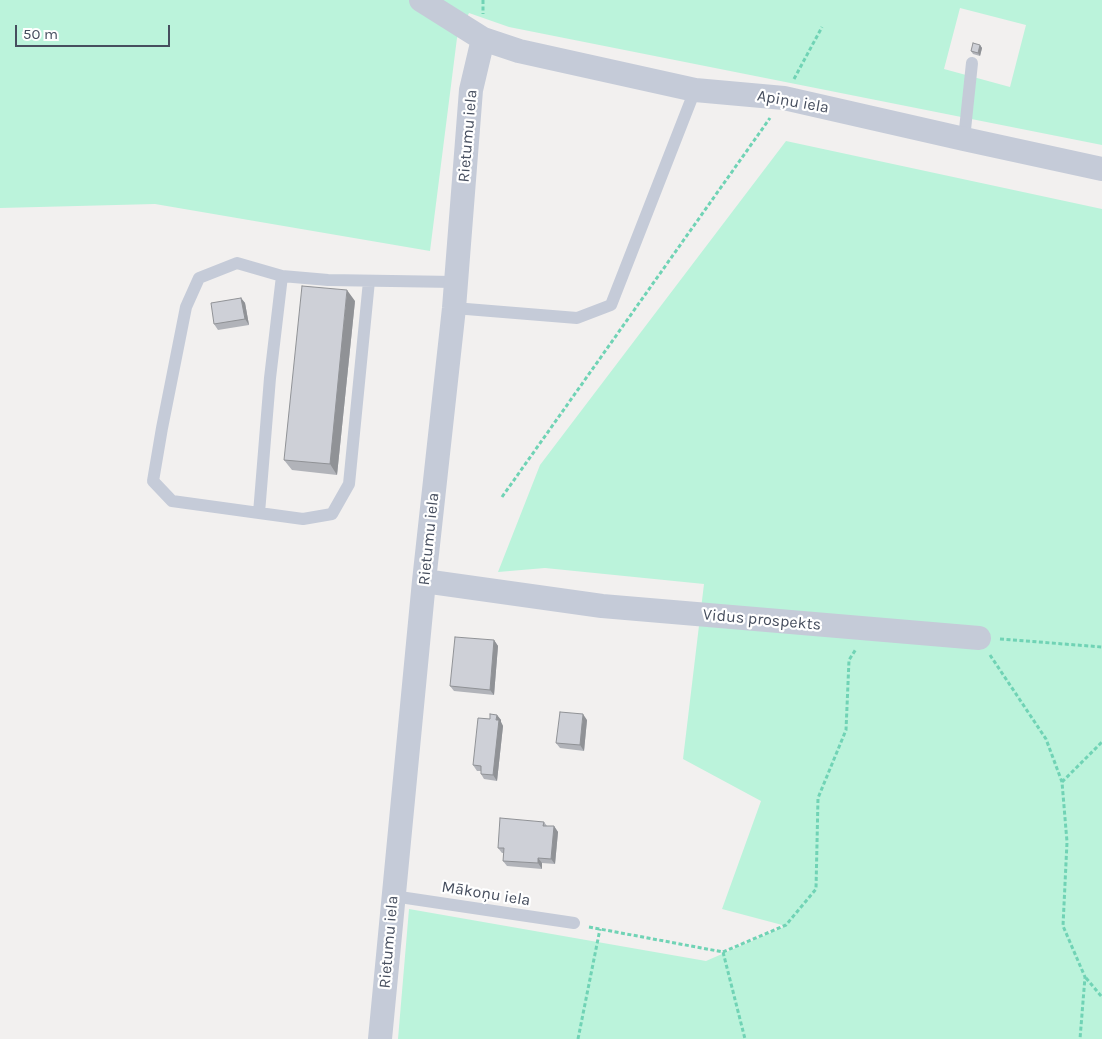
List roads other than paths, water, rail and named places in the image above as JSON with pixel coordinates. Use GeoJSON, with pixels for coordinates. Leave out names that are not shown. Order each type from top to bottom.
{"type":"FeatureCollection","features":[{"type":"Feature","properties":{"kind":"street","name":"Apiņu iela"},"geometry":{"type":"LineString","coordinates":[[422,0],[483,39],[519,51],[695,90],[784,98],[1102,169]]}},
{"type":"Feature","properties":{"kind":"street","name":"Rietumu iela"},"geometry":{"type":"LineString","coordinates":[[380,1039],[424,581],[454,308],[472,90],[483,39]]}},
{"type":"Feature","properties":{"kind":"street","name":"Vidus prospekts"},"geometry":{"type":"LineString","coordinates":[[424,581],[602,606],[979,638]]}},
{"type":"Feature","properties":{"kind":"lane"},"geometry":{"type":"LineString","coordinates":[[964,139],[972,63]]}},
{"type":"Feature","properties":{"kind":"lane"},"geometry":{"type":"LineString","coordinates":[[454,308],[577,318],[611,305],[695,90]]}},
{"type":"Feature","properties":{"kind":"lane"},"geometry":{"type":"LineString","coordinates":[[369,281],[349,484],[332,514],[303,519],[172,501],[153,481],[186,307],[199,278],[236,263],[282,276],[328,280],[455,282]]}},
{"type":"Feature","properties":{"kind":"lane"},"geometry":{"type":"LineString","coordinates":[[259,513],[270,378],[282,276]]}},
{"type":"Feature","properties":{"kind":"lane","name":"Mākoņu iela"},"geometry":{"type":"LineString","coordinates":[[393,896],[574,923]]}}]}
